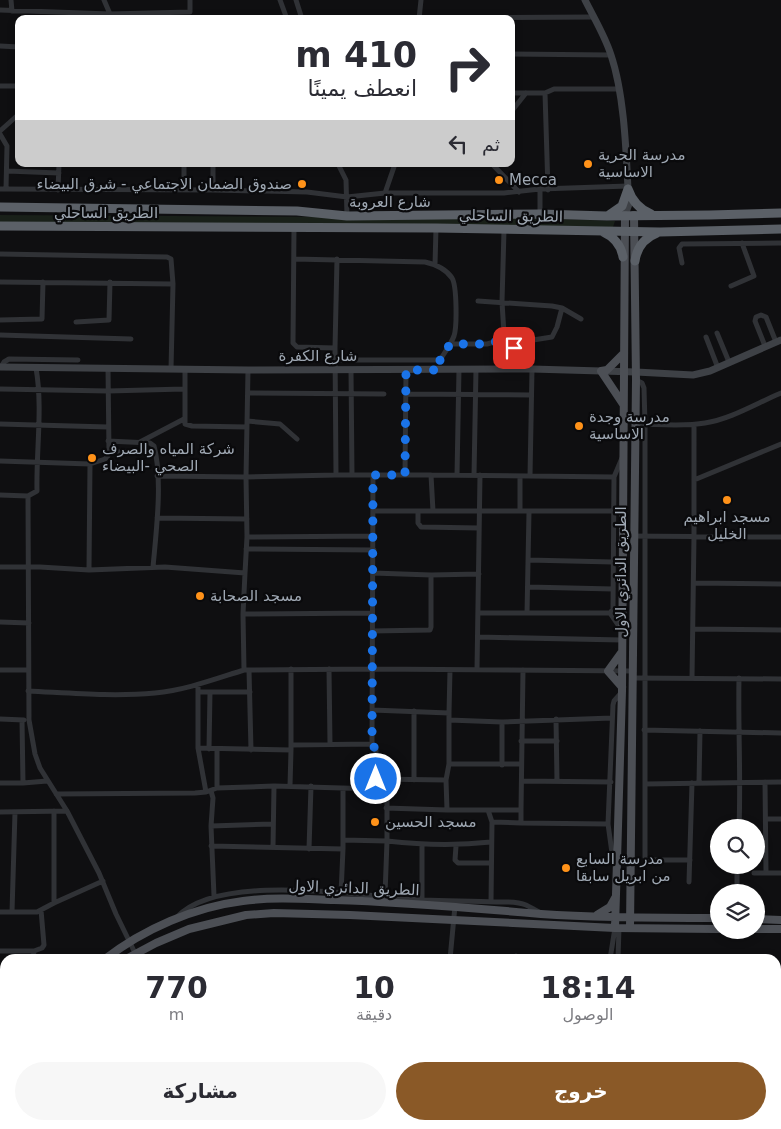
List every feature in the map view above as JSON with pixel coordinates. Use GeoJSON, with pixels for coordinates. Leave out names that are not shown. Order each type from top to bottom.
{"type":"FeatureCollection","features":[{"type":"Feature","properties":{"kind":"highway"},"geometry":{"type":"LineString","coordinates":[[628,187],[632,199],[640,207],[654,214]]}},
{"type":"Feature","properties":{"kind":"highway"},"geometry":{"type":"LineString","coordinates":[[607,216],[622,206],[628,187]]}},
{"type":"Feature","properties":{"kind":"highway","name":"شارع العروبة"},"geometry":{"type":"LineString","coordinates":[[0,207],[297,211],[347,216],[540,214],[607,216],[781,213]]}},
{"type":"Feature","properties":{"kind":"highway"},"geometry":{"type":"LineString","coordinates":[[760,230],[764,222],[761,214]]}},
{"type":"Feature","properties":{"kind":"highway","name":"الطريق الساحلي"},"geometry":{"type":"LineString","coordinates":[[0,226],[436,228],[634,232],[781,229]]}},
{"type":"Feature","properties":{"kind":"highway"},"geometry":{"type":"LineString","coordinates":[[601,231],[616,241],[621,248],[623,257]]}},
{"type":"Feature","properties":{"kind":"highway"},"geometry":{"type":"LineString","coordinates":[[635,261],[641,244],[649,237],[660,232]]}},
{"type":"Feature","properties":{"kind":"main road","name":"الطريق الدائري الاول"},"geometry":{"type":"LineString","coordinates":[[135,953],[189,929],[238,917],[274,913],[617,928],[622,689],[623,257],[624,231],[629,215]]}},
{"type":"Feature","properties":{"kind":"main road","name":"الطريق الدائري الاول"},"geometry":{"type":"LineString","coordinates":[[629,215],[634,232],[636,376],[630,928]]}},
{"type":"Feature","properties":{"kind":"main road"},"geometry":{"type":"LineString","coordinates":[[624,353],[607,370],[601,371],[624,405]]}},
{"type":"Feature","properties":{"kind":"main road"},"geometry":{"type":"LineString","coordinates":[[622,650],[616,662],[608,670],[622,689]]}},
{"type":"Feature","properties":{"kind":"main road"},"geometry":{"type":"LineString","coordinates":[[595,916],[610,908],[617,891]]}},
{"type":"Feature","properties":{"kind":"main road","name":"الطريق الدائري الاول"},"geometry":{"type":"LineString","coordinates":[[112,954],[128,942],[174,920],[210,908],[271,898],[455,906],[542,914],[616,917]]}},
{"type":"Feature","properties":{"kind":"main road"},"geometry":{"type":"LineString","coordinates":[[324,900],[324,914]]}},
{"type":"Feature","properties":{"kind":"main road"},"geometry":{"type":"LineString","coordinates":[[234,903],[238,917]]}},
{"type":"Feature","properties":{"kind":"main road"},"geometry":{"type":"LineString","coordinates":[[529,912],[529,925]]}},
{"type":"Feature","properties":{"kind":"main road"},"geometry":{"type":"LineString","coordinates":[[616,917],[710,918]]}},
{"type":"Feature","properties":{"kind":"main road"},"geometry":{"type":"LineString","coordinates":[[765,919],[781,920]]}},
{"type":"Feature","properties":{"kind":"main road"},"geometry":{"type":"LineString","coordinates":[[617,928],[710,929]]}},
{"type":"Feature","properties":{"kind":"main road"},"geometry":{"type":"LineString","coordinates":[[765,929],[781,929]]}},
{"type":"Feature","properties":{"kind":"street"},"geometry":{"type":"LineString","coordinates":[[11,0],[12,11]]}},
{"type":"Feature","properties":{"kind":"street"},"geometry":{"type":"LineString","coordinates":[[104,0],[110,15]]}},
{"type":"Feature","properties":{"kind":"street"},"geometry":{"type":"LineString","coordinates":[[130,15],[190,12],[190,0]]}},
{"type":"Feature","properties":{"kind":"street"},"geometry":{"type":"LineString","coordinates":[[280,0],[286,15]]}},
{"type":"Feature","properties":{"kind":"street"},"geometry":{"type":"LineString","coordinates":[[296,0],[301,15]]}},
{"type":"Feature","properties":{"kind":"street"},"geometry":{"type":"LineString","coordinates":[[419,15],[421,0]]}},
{"type":"Feature","properties":{"kind":"street"},"geometry":{"type":"LineString","coordinates":[[584,0],[611,54],[619,89],[629,215]]}},
{"type":"Feature","properties":{"kind":"street"},"geometry":{"type":"LineString","coordinates":[[0,10],[90,15]]}},
{"type":"Feature","properties":{"kind":"street"},"geometry":{"type":"LineString","coordinates":[[515,17],[593,17]]}},
{"type":"Feature","properties":{"kind":"street"},"geometry":{"type":"LineString","coordinates":[[0,46],[15,47]]}},
{"type":"Feature","properties":{"kind":"street"},"geometry":{"type":"LineString","coordinates":[[515,54],[611,54]]}},
{"type":"Feature","properties":{"kind":"street"},"geometry":{"type":"LineString","coordinates":[[0,86],[15,86]]}},
{"type":"Feature","properties":{"kind":"street"},"geometry":{"type":"LineString","coordinates":[[515,93],[619,89]]}},
{"type":"Feature","properties":{"kind":"street"},"geometry":{"type":"LineString","coordinates":[[515,107],[526,93]]}},
{"type":"Feature","properties":{"kind":"street"},"geometry":{"type":"LineString","coordinates":[[545,93],[548,190]]}},
{"type":"Feature","properties":{"kind":"street"},"geometry":{"type":"LineString","coordinates":[[15,118],[0,132],[7,146],[7,171],[3,190],[213,190],[307,192],[347,197],[385,193],[504,193],[540,189],[628,187]]}},
{"type":"Feature","properties":{"kind":"street"},"geometry":{"type":"LineString","coordinates":[[58,190],[59,167]]}},
{"type":"Feature","properties":{"kind":"street"},"geometry":{"type":"LineString","coordinates":[[184,167],[184,190]]}},
{"type":"Feature","properties":{"kind":"street"},"geometry":{"type":"LineString","coordinates":[[213,167],[213,190]]}},
{"type":"Feature","properties":{"kind":"street"},"geometry":{"type":"LineString","coordinates":[[340,167],[346,180],[347,216]]}},
{"type":"Feature","properties":{"kind":"street"},"geometry":{"type":"LineString","coordinates":[[385,193],[392,167]]}},
{"type":"Feature","properties":{"kind":"street"},"geometry":{"type":"LineString","coordinates":[[495,167],[519,192]]}},
{"type":"Feature","properties":{"kind":"street"},"geometry":{"type":"LineString","coordinates":[[7,171],[59,173]]}},
{"type":"Feature","properties":{"kind":"street"},"geometry":{"type":"LineString","coordinates":[[540,189],[540,214]]}},
{"type":"Feature","properties":{"kind":"street"},"geometry":{"type":"LineString","coordinates":[[294,228],[293,343],[297,347],[335,348]]}},
{"type":"Feature","properties":{"kind":"street"},"geometry":{"type":"LineString","coordinates":[[435,265],[436,228]]}},
{"type":"Feature","properties":{"kind":"street"},"geometry":{"type":"LineString","coordinates":[[504,230],[502,302],[504,334],[514,348],[516,369]]}},
{"type":"Feature","properties":{"kind":"street"},"geometry":{"type":"LineString","coordinates":[[731,286],[754,276],[742,243]]}},
{"type":"Feature","properties":{"kind":"street"},"geometry":{"type":"LineString","coordinates":[[682,263],[679,248],[682,244],[781,243]]}},
{"type":"Feature","properties":{"kind":"street"},"geometry":{"type":"LineString","coordinates":[[0,254],[171,258],[173,284],[171,369]]}},
{"type":"Feature","properties":{"kind":"street"},"geometry":{"type":"LineString","coordinates":[[294,259],[408,260],[435,265],[452,278],[454,285],[456,330],[440,360],[440,370]]}},
{"type":"Feature","properties":{"kind":"street"},"geometry":{"type":"LineString","coordinates":[[336,475],[335,348],[337,260]]}},
{"type":"Feature","properties":{"kind":"street"},"geometry":{"type":"LineString","coordinates":[[0,282],[173,284]]}},
{"type":"Feature","properties":{"kind":"street"},"geometry":{"type":"LineString","coordinates":[[0,320],[42,319],[43,282]]}},
{"type":"Feature","properties":{"kind":"street"},"geometry":{"type":"LineString","coordinates":[[76,322],[109,320],[110,282]]}},
{"type":"Feature","properties":{"kind":"street"},"geometry":{"type":"LineString","coordinates":[[478,301],[562,308],[581,319]]}},
{"type":"Feature","properties":{"kind":"street"},"geometry":{"type":"LineString","coordinates":[[450,344],[487,344],[506,339],[532,340],[552,337],[555,333],[562,308]]}},
{"type":"Feature","properties":{"kind":"street"},"geometry":{"type":"LineString","coordinates":[[765,346],[755,322],[756,317],[761,315],[766,317],[778,341]]}},
{"type":"Feature","properties":{"kind":"street"},"geometry":{"type":"LineString","coordinates":[[717,333],[729,362]]}},
{"type":"Feature","properties":{"kind":"street"},"geometry":{"type":"LineString","coordinates":[[0,335],[131,339]]}},
{"type":"Feature","properties":{"kind":"street"},"geometry":{"type":"LineString","coordinates":[[706,337],[718,368]]}},
{"type":"Feature","properties":{"kind":"street","name":"شارع الكفرة"},"geometry":{"type":"LineString","coordinates":[[0,367],[248,370],[532,369],[624,372],[636,376],[693,375],[718,368],[778,341]]}},
{"type":"Feature","properties":{"kind":"street"},"geometry":{"type":"LineString","coordinates":[[715,360],[726,355]]}},
{"type":"Feature","properties":{"kind":"street"},"geometry":{"type":"LineString","coordinates":[[0,367],[6,360],[12,359],[78,360]]}},
{"type":"Feature","properties":{"kind":"street"},"geometry":{"type":"LineString","coordinates":[[336,360],[440,360]]}},
{"type":"Feature","properties":{"kind":"street"},"geometry":{"type":"LineString","coordinates":[[0,495],[28,496],[37,491],[36,462],[40,390],[36,368]]}},
{"type":"Feature","properties":{"kind":"street"},"geometry":{"type":"LineString","coordinates":[[0,461],[90,464],[105,459],[109,452],[108,368]]}},
{"type":"Feature","properties":{"kind":"street"},"geometry":{"type":"LineString","coordinates":[[185,369],[185,424],[280,424],[297,439]]}},
{"type":"Feature","properties":{"kind":"street"},"geometry":{"type":"LineString","coordinates":[[476,369],[477,475],[480,528],[477,670]]}},
{"type":"Feature","properties":{"kind":"street"},"geometry":{"type":"LineString","coordinates":[[530,476],[532,369]]}},
{"type":"Feature","properties":{"kind":"street"},"geometry":{"type":"LineString","coordinates":[[248,370],[247,537],[243,614],[250,692],[251,750]]}},
{"type":"Feature","properties":{"kind":"street"},"geometry":{"type":"LineString","coordinates":[[351,370],[352,475]]}},
{"type":"Feature","properties":{"kind":"street"},"geometry":{"type":"LineString","coordinates":[[405,475],[406,370]]}},
{"type":"Feature","properties":{"kind":"street"},"geometry":{"type":"LineString","coordinates":[[457,475],[459,370]]}},
{"type":"Feature","properties":{"kind":"street"},"geometry":{"type":"LineString","coordinates":[[636,376],[644,386],[645,424],[645,859],[690,860]]}},
{"type":"Feature","properties":{"kind":"street"},"geometry":{"type":"LineString","coordinates":[[0,389],[108,391],[184,389]]}},
{"type":"Feature","properties":{"kind":"street"},"geometry":{"type":"LineString","coordinates":[[249,393],[384,394]]}},
{"type":"Feature","properties":{"kind":"street"},"geometry":{"type":"LineString","coordinates":[[635,424],[694,425],[718,420],[781,393]]}},
{"type":"Feature","properties":{"kind":"street"},"geometry":{"type":"LineString","coordinates":[[406,394],[531,395]]}},
{"type":"Feature","properties":{"kind":"street"},"geometry":{"type":"LineString","coordinates":[[140,442],[184,419]]}},
{"type":"Feature","properties":{"kind":"street"},"geometry":{"type":"LineString","coordinates":[[0,424],[108,427]]}},
{"type":"Feature","properties":{"kind":"street"},"geometry":{"type":"LineString","coordinates":[[692,678],[694,425]]}},
{"type":"Feature","properties":{"kind":"street"},"geometry":{"type":"LineString","coordinates":[[108,441],[153,444],[157,476],[157,518],[152,567]]}},
{"type":"Feature","properties":{"kind":"street"},"geometry":{"type":"LineString","coordinates":[[694,480],[781,444]]}},
{"type":"Feature","properties":{"kind":"street"},"geometry":{"type":"LineString","coordinates":[[109,452],[155,452]]}},
{"type":"Feature","properties":{"kind":"street"},"geometry":{"type":"LineString","coordinates":[[610,613],[613,609],[614,477],[624,455]]}},
{"type":"Feature","properties":{"kind":"street"},"geometry":{"type":"LineString","coordinates":[[89,570],[90,464]]}},
{"type":"Feature","properties":{"kind":"street"},"geometry":{"type":"LineString","coordinates":[[157,476],[246,478],[336,475],[614,477]]}},
{"type":"Feature","properties":{"kind":"street"},"geometry":{"type":"LineString","coordinates":[[373,475],[374,550],[371,669],[372,744],[376,750],[376,789]]}},
{"type":"Feature","properties":{"kind":"street"},"geometry":{"type":"LineString","coordinates":[[431,475],[433,511]]}},
{"type":"Feature","properties":{"kind":"street"},"geometry":{"type":"LineString","coordinates":[[520,476],[520,511]]}},
{"type":"Feature","properties":{"kind":"street"},"geometry":{"type":"LineString","coordinates":[[28,496],[28,690],[29,720],[35,754],[46,780],[67,811],[103,881],[128,942],[135,953]]}},
{"type":"Feature","properties":{"kind":"street"},"geometry":{"type":"LineString","coordinates":[[374,511],[613,511]]}},
{"type":"Feature","properties":{"kind":"street"},"geometry":{"type":"LineString","coordinates":[[418,511],[418,522],[421,527],[480,528]]}},
{"type":"Feature","properties":{"kind":"street"},"geometry":{"type":"LineString","coordinates":[[527,613],[529,512]]}},
{"type":"Feature","properties":{"kind":"street"},"geometry":{"type":"LineString","coordinates":[[157,518],[246,519]]}},
{"type":"Feature","properties":{"kind":"street"},"geometry":{"type":"LineString","coordinates":[[247,537],[373,536]]}},
{"type":"Feature","properties":{"kind":"street"},"geometry":{"type":"LineString","coordinates":[[623,536],[781,537]]}},
{"type":"Feature","properties":{"kind":"street"},"geometry":{"type":"LineString","coordinates":[[246,549],[374,550]]}},
{"type":"Feature","properties":{"kind":"street"},"geometry":{"type":"LineString","coordinates":[[528,560],[612,562]]}},
{"type":"Feature","properties":{"kind":"street"},"geometry":{"type":"LineString","coordinates":[[0,567],[89,570],[152,567],[245,573]]}},
{"type":"Feature","properties":{"kind":"street"},"geometry":{"type":"LineString","coordinates":[[373,573],[479,574]]}},
{"type":"Feature","properties":{"kind":"street"},"geometry":{"type":"LineString","coordinates":[[372,631],[430,630],[432,627],[431,575]]}},
{"type":"Feature","properties":{"kind":"street"},"geometry":{"type":"LineString","coordinates":[[694,583],[781,584]]}},
{"type":"Feature","properties":{"kind":"street"},"geometry":{"type":"LineString","coordinates":[[528,587],[613,589]]}},
{"type":"Feature","properties":{"kind":"street"},"geometry":{"type":"LineString","coordinates":[[243,614],[372,613]]}},
{"type":"Feature","properties":{"kind":"street"},"geometry":{"type":"LineString","coordinates":[[479,613],[610,613]]}},
{"type":"Feature","properties":{"kind":"street"},"geometry":{"type":"LineString","coordinates":[[610,613],[622,630]]}},
{"type":"Feature","properties":{"kind":"street"},"geometry":{"type":"LineString","coordinates":[[0,622],[29,623]]}},
{"type":"Feature","properties":{"kind":"street"},"geometry":{"type":"LineString","coordinates":[[693,629],[781,630]]}},
{"type":"Feature","properties":{"kind":"street"},"geometry":{"type":"LineString","coordinates":[[478,637],[622,640]]}},
{"type":"Feature","properties":{"kind":"street"},"geometry":{"type":"LineString","coordinates":[[329,669],[330,744]]}},
{"type":"Feature","properties":{"kind":"street"},"geometry":{"type":"LineString","coordinates":[[0,670],[28,670]]}},
{"type":"Feature","properties":{"kind":"street"},"geometry":{"type":"LineString","coordinates":[[28,690],[86,694],[156,693],[198,685],[247,670],[608,670],[622,671],[644,678],[781,679]]}},
{"type":"Feature","properties":{"kind":"street"},"geometry":{"type":"LineString","coordinates":[[290,786],[291,670]]}},
{"type":"Feature","properties":{"kind":"street"},"geometry":{"type":"LineString","coordinates":[[447,810],[446,780],[449,764],[450,670]]}},
{"type":"Feature","properties":{"kind":"street"},"geometry":{"type":"LineString","coordinates":[[521,823],[523,670]]}},
{"type":"Feature","properties":{"kind":"street"},"geometry":{"type":"LineString","coordinates":[[739,678],[739,819]]}},
{"type":"Feature","properties":{"kind":"street"},"geometry":{"type":"LineString","coordinates":[[198,685],[198,748],[209,791],[213,798],[211,826],[214,896]]}},
{"type":"Feature","properties":{"kind":"street"},"geometry":{"type":"LineString","coordinates":[[617,861],[612,853],[608,824],[612,718],[614,701],[622,689]]}},
{"type":"Feature","properties":{"kind":"street"},"geometry":{"type":"LineString","coordinates":[[198,692],[250,692]]}},
{"type":"Feature","properties":{"kind":"street"},"geometry":{"type":"LineString","coordinates":[[209,749],[210,692]]}},
{"type":"Feature","properties":{"kind":"street"},"geometry":{"type":"LineString","coordinates":[[372,710],[449,713]]}},
{"type":"Feature","properties":{"kind":"street"},"geometry":{"type":"LineString","coordinates":[[414,711],[414,780]]}},
{"type":"Feature","properties":{"kind":"street"},"geometry":{"type":"LineString","coordinates":[[449,720],[502,722],[612,718]]}},
{"type":"Feature","properties":{"kind":"street"},"geometry":{"type":"LineString","coordinates":[[0,719],[29,720]]}},
{"type":"Feature","properties":{"kind":"street"},"geometry":{"type":"LineString","coordinates":[[22,720],[23,783]]}},
{"type":"Feature","properties":{"kind":"street"},"geometry":{"type":"LineString","coordinates":[[556,720],[557,781]]}},
{"type":"Feature","properties":{"kind":"street"},"geometry":{"type":"LineString","coordinates":[[502,722],[502,765]]}},
{"type":"Feature","properties":{"kind":"street"},"geometry":{"type":"LineString","coordinates":[[644,730],[781,733]]}},
{"type":"Feature","properties":{"kind":"street"},"geometry":{"type":"LineString","coordinates":[[699,783],[700,731]]}},
{"type":"Feature","properties":{"kind":"street"},"geometry":{"type":"LineString","coordinates":[[521,741],[556,741]]}},
{"type":"Feature","properties":{"kind":"street"},"geometry":{"type":"LineString","coordinates":[[198,748],[251,750],[330,744],[372,744]]}},
{"type":"Feature","properties":{"kind":"street"},"geometry":{"type":"LineString","coordinates":[[217,788],[218,749]]}},
{"type":"Feature","properties":{"kind":"street"},"geometry":{"type":"LineString","coordinates":[[449,764],[521,764]]}},
{"type":"Feature","properties":{"kind":"street"},"geometry":{"type":"LineString","coordinates":[[376,779],[446,780]]}},
{"type":"Feature","properties":{"kind":"street"},"geometry":{"type":"LineString","coordinates":[[0,783],[46,780]]}},
{"type":"Feature","properties":{"kind":"street"},"geometry":{"type":"LineString","coordinates":[[522,781],[611,782]]}},
{"type":"Feature","properties":{"kind":"street"},"geometry":{"type":"LineString","coordinates":[[765,782],[766,873],[781,873]]}},
{"type":"Feature","properties":{"kind":"street"},"geometry":{"type":"LineString","coordinates":[[645,784],[781,782]]}},
{"type":"Feature","properties":{"kind":"street"},"geometry":{"type":"LineString","coordinates":[[690,882],[692,783]]}},
{"type":"Feature","properties":{"kind":"street"},"geometry":{"type":"LineString","coordinates":[[56,794],[209,791],[217,788],[274,786],[386,790],[385,895]]}},
{"type":"Feature","properties":{"kind":"street"},"geometry":{"type":"LineString","coordinates":[[273,847],[274,786]]}},
{"type":"Feature","properties":{"kind":"street"},"geometry":{"type":"LineString","coordinates":[[309,849],[311,786]]}},
{"type":"Feature","properties":{"kind":"street"},"geometry":{"type":"LineString","coordinates":[[341,893],[343,789]]}},
{"type":"Feature","properties":{"kind":"street"},"geometry":{"type":"LineString","coordinates":[[386,808],[521,810]]}},
{"type":"Feature","properties":{"kind":"street"},"geometry":{"type":"LineString","coordinates":[[488,810],[492,822],[491,902]]}},
{"type":"Feature","properties":{"kind":"street"},"geometry":{"type":"LineString","coordinates":[[54,811],[54,903]]}},
{"type":"Feature","properties":{"kind":"street"},"geometry":{"type":"LineString","coordinates":[[0,812],[67,811]]}},
{"type":"Feature","properties":{"kind":"street"},"geometry":{"type":"LineString","coordinates":[[12,912],[15,812]]}},
{"type":"Feature","properties":{"kind":"street"},"geometry":{"type":"LineString","coordinates":[[766,819],[781,819]]}},
{"type":"Feature","properties":{"kind":"street"},"geometry":{"type":"LineString","coordinates":[[492,822],[608,824]]}},
{"type":"Feature","properties":{"kind":"street"},"geometry":{"type":"LineString","coordinates":[[211,826],[273,824]]}},
{"type":"Feature","properties":{"kind":"street"},"geometry":{"type":"LineString","coordinates":[[343,840],[456,846],[491,842]]}},
{"type":"Feature","properties":{"kind":"street"},"geometry":{"type":"LineString","coordinates":[[422,845],[422,900]]}},
{"type":"Feature","properties":{"kind":"street"},"geometry":{"type":"LineString","coordinates":[[212,846],[343,849]]}},
{"type":"Feature","properties":{"kind":"street"},"geometry":{"type":"LineString","coordinates":[[456,846],[455,860],[458,863],[491,863]]}},
{"type":"Feature","properties":{"kind":"street"},"geometry":{"type":"LineString","coordinates":[[0,912],[37,912],[103,881]]}},
{"type":"Feature","properties":{"kind":"street"},"geometry":{"type":"LineString","coordinates":[[174,920],[196,902],[214,896],[257,890],[303,890],[385,895],[422,900],[520,903],[542,914]]}},
{"type":"Feature","properties":{"kind":"street"},"geometry":{"type":"LineString","coordinates":[[451,954],[455,906]]}},
{"type":"Feature","properties":{"kind":"street"},"geometry":{"type":"LineString","coordinates":[[0,951],[34,951],[42,948],[44,945],[41,910]]}},
{"type":"Feature","properties":{"kind":"street"},"geometry":{"type":"LineString","coordinates":[[611,954],[617,928]]}},
{"type":"Feature","properties":{"kind":"street"},"geometry":{"type":"LineString","coordinates":[[617,928],[618,954]]}},
{"type":"Feature","properties":{"kind":"shaded area"},"geometry":{"type":"Polygon","coordinates":[[[0,215],[536,218],[615,221],[613,227],[0,222],[0,215]]]}},
{"type":"Feature","properties":{"kind":"place","name":"مدرسة الحرية الاساسية"},"geometry":{"type":"Point","coordinates":[588,164]}},
{"type":"Feature","properties":{"kind":"place","name":"Mecca"},"geometry":{"type":"Point","coordinates":[499,180]}},
{"type":"Feature","properties":{"kind":"place","name":"صندوق الضمان الاجتماعي - شرق البيضاء"},"geometry":{"type":"Point","coordinates":[302,184]}},
{"type":"Feature","properties":{"kind":"place","name":"مدرسة وجدة الاساسية"},"geometry":{"type":"Point","coordinates":[579,426]}},
{"type":"Feature","properties":{"kind":"place","name":"شركة المياه والصرف الصحي -البيضاء"},"geometry":{"type":"Point","coordinates":[92,458]}},
{"type":"Feature","properties":{"kind":"place","name":"مسجد ابراهيم الخليل"},"geometry":{"type":"Point","coordinates":[727,500]}},
{"type":"Feature","properties":{"kind":"place","name":"مسجد الصحابة"},"geometry":{"type":"Point","coordinates":[200,596]}},
{"type":"Feature","properties":{"kind":"place","name":"مسجد الحسين"},"geometry":{"type":"Point","coordinates":[375,822]}},
{"type":"Feature","properties":{"kind":"place","name":"مدرسة السابع من ابريل سابقا"},"geometry":{"type":"Point","coordinates":[566,868]}},
{"type":"Feature","properties":{"kind":"route"},"geometry":{"type":"LineString","coordinates":[[376,779],[376,750],[372,744],[371,669],[374,562],[373,475],[405,475],[406,370],[440,370],[440,360],[450,344],[487,344],[506,339],[514,348]]}}]}
